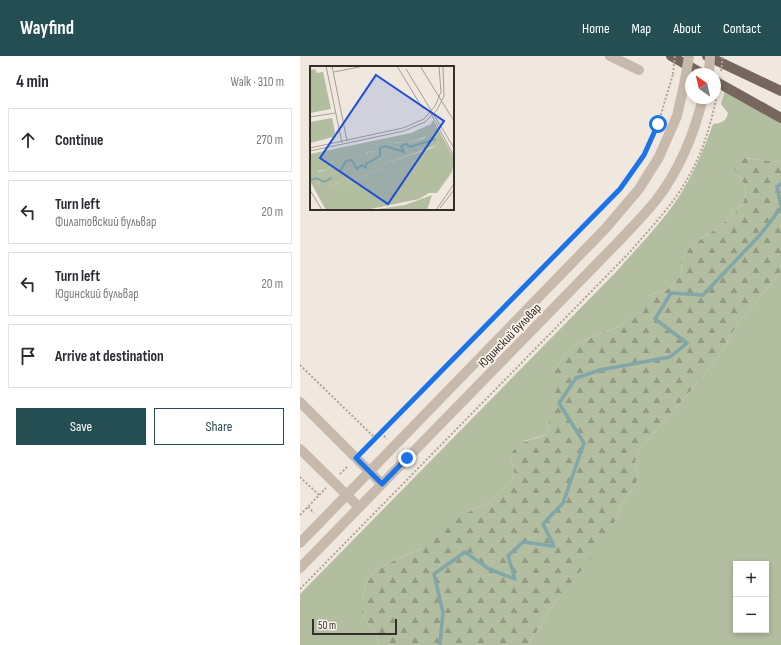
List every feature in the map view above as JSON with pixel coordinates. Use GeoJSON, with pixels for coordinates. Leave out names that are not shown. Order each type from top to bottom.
{"type":"FeatureCollection","features":[{"type":"Feature","properties":{"kind":"main road"},"geometry":{"type":"LineString","coordinates":[[671,56],[692,68]]}},
{"type":"Feature","properties":{"kind":"main road"},"geometry":{"type":"LineString","coordinates":[[707,56],[781,91]]}},
{"type":"Feature","properties":{"kind":"main road"},"geometry":{"type":"LineString","coordinates":[[721,84],[781,118]]}},
{"type":"Feature","properties":{"kind":"street"},"geometry":{"type":"LineString","coordinates":[[610,56],[638,70]]}},
{"type":"Feature","properties":{"kind":"street","name":"Юдинский бульвар"},"geometry":{"type":"LineString","coordinates":[[300,543],[605,229],[638,189],[659,156],[677,116],[689,56]]}},
{"type":"Feature","properties":{"kind":"street"},"geometry":{"type":"LineString","coordinates":[[709,68],[710,56]]}},
{"type":"Feature","properties":{"kind":"street","name":"Юдинский бульвар"},"geometry":{"type":"LineString","coordinates":[[300,568],[615,246],[657,199],[678,167],[696,126],[702,104]]}},
{"type":"Feature","properties":{"kind":"street"},"geometry":{"type":"LineString","coordinates":[[300,402],[382,484]]}},
{"type":"Feature","properties":{"kind":"street"},"geometry":{"type":"LineString","coordinates":[[300,449],[359,507]]}},
{"type":"Feature","properties":{"kind":"path"},"geometry":{"type":"LineString","coordinates":[[300,515],[620,189],[644,155],[658,124],[674,74],[675,56]]}},
{"type":"Feature","properties":{"kind":"path"},"geometry":{"type":"LineString","coordinates":[[300,365],[375,438]]}},
{"type":"Feature","properties":{"kind":"path"},"geometry":{"type":"LineString","coordinates":[[300,477],[319,495]]}},
{"type":"Feature","properties":{"kind":"green space"},"geometry":{"type":"Polygon","coordinates":[[[725,91],[781,122],[781,162],[744,158],[733,167],[746,187],[744,201],[735,213],[720,226],[690,247],[681,262],[682,273],[675,283],[666,290],[648,296],[619,327],[596,335],[574,346],[567,352],[557,367],[549,407],[549,425],[547,434],[525,441],[510,457],[514,469],[513,478],[489,502],[460,516],[424,544],[420,549],[376,569],[367,581],[362,599],[362,615],[376,634],[379,645],[300,645],[300,594],[615,273],[656,227],[671,208],[689,180],[713,124],[721,122],[726,118],[728,113],[721,104],[725,91]]]}},
{"type":"Feature","properties":{"kind":"green space"},"geometry":{"type":"Polygon","coordinates":[[[744,158],[781,162],[781,272],[738,323],[715,362],[638,452],[635,462],[638,473],[636,485],[625,499],[616,519],[598,550],[555,602],[528,645],[379,645],[376,634],[362,615],[362,599],[367,581],[376,569],[420,549],[431,530],[440,522],[474,510],[489,502],[513,478],[514,469],[510,457],[516,447],[547,434],[553,377],[557,367],[567,352],[574,346],[596,335],[619,327],[628,319],[644,299],[648,296],[666,290],[675,283],[682,273],[681,262],[690,247],[720,226],[735,213],[744,201],[746,187],[733,167],[736,162],[744,158]]]}},
{"type":"Feature","properties":{"kind":"green space"},"geometry":{"type":"Polygon","coordinates":[[[781,272],[781,645],[528,645],[555,602],[616,519],[625,499],[636,485],[638,473],[635,462],[638,452],[715,362],[738,323],[781,272]]]}},
{"type":"Feature","properties":{"kind":"waterway"},"geometry":{"type":"LineString","coordinates":[[781,184],[777,187],[781,205]]}},
{"type":"Feature","properties":{"kind":"waterway"},"geometry":{"type":"LineString","coordinates":[[440,644],[443,613],[434,574],[465,552],[489,569],[515,579],[508,556],[523,542],[554,546],[543,524],[563,503],[584,443],[559,403],[576,378],[600,370],[670,357],[687,343],[655,319],[671,293],[703,295],[760,235],[781,208]]}},
{"type":"Feature","properties":{"kind":"route"},"geometry":{"type":"LineString","coordinates":[[407,458],[382,484],[356,458],[620,189],[644,155],[658,124]]}}]}
